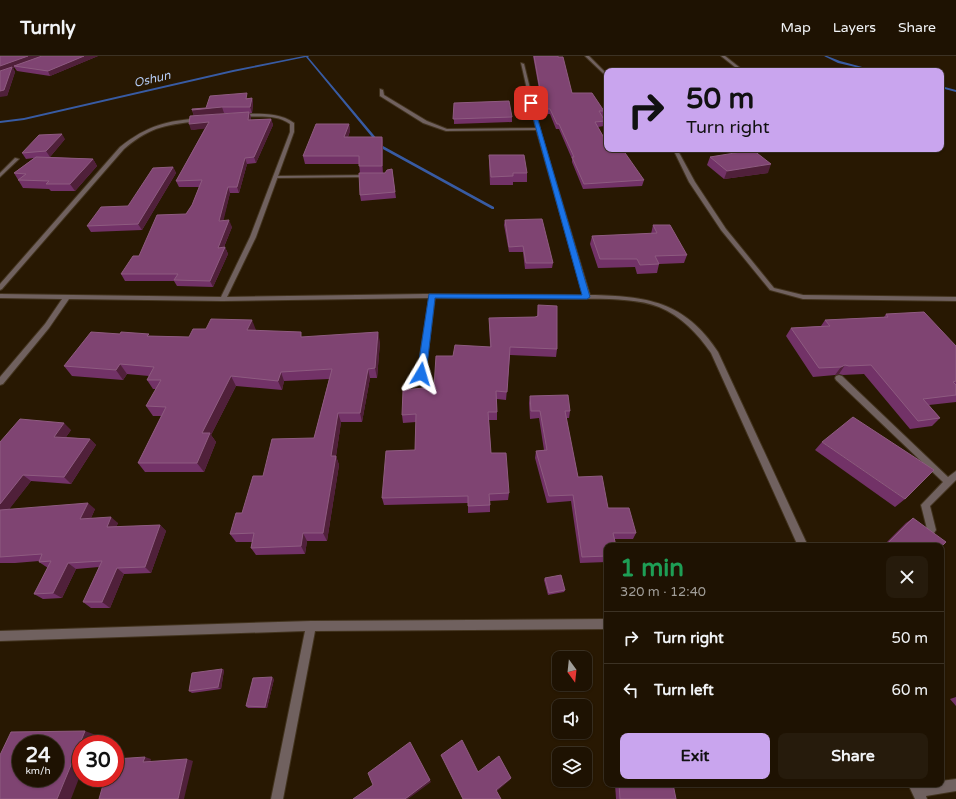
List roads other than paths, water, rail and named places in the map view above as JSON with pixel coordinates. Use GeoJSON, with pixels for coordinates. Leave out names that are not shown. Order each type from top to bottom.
{"type":"FeatureCollection","features":[{"type":"Feature","properties":{"kind":"street"},"geometry":{"type":"LineString","coordinates":[[587,56],[604,73]]}},
{"type":"Feature","properties":{"kind":"street"},"geometry":{"type":"LineString","coordinates":[[723,56],[738,68]]}},
{"type":"Feature","properties":{"kind":"street"},"geometry":{"type":"LineString","coordinates":[[522,64],[538,129],[587,297]]}},
{"type":"Feature","properties":{"kind":"street"},"geometry":{"type":"LineString","coordinates":[[381,90],[382,96],[388,100],[425,122],[446,130],[538,129]]}},
{"type":"Feature","properties":{"kind":"street"},"geometry":{"type":"LineString","coordinates":[[223,299],[253,237],[292,132],[292,124],[287,119],[275,117],[234,116]]}},
{"type":"Feature","properties":{"kind":"street"},"geometry":{"type":"LineString","coordinates":[[0,288],[122,148],[136,135],[165,123],[210,118]]}},
{"type":"Feature","properties":{"kind":"street"},"geometry":{"type":"LineString","coordinates":[[677,152],[692,182],[724,230],[772,289],[803,297],[956,298]]}},
{"type":"Feature","properties":{"kind":"street"},"geometry":{"type":"LineString","coordinates":[[0,176],[17,159]]}},
{"type":"Feature","properties":{"kind":"street"},"geometry":{"type":"LineString","coordinates":[[275,177],[377,176]]}},
{"type":"Feature","properties":{"kind":"street"},"geometry":{"type":"LineString","coordinates":[[0,296],[223,299],[432,296],[587,297],[642,302],[661,306],[685,320],[705,339],[714,352],[802,543]]}},
{"type":"Feature","properties":{"kind":"street"},"geometry":{"type":"LineString","coordinates":[[421,374],[432,296]]}},
{"type":"Feature","properties":{"kind":"street"},"geometry":{"type":"LineString","coordinates":[[0,382],[47,326],[67,297]]}},
{"type":"Feature","properties":{"kind":"street"},"geometry":{"type":"LineString","coordinates":[[839,378],[948,482]]}},
{"type":"Feature","properties":{"kind":"street"},"geometry":{"type":"LineString","coordinates":[[931,530],[925,506],[956,475]]}},
{"type":"Feature","properties":{"kind":"street"},"geometry":{"type":"LineString","coordinates":[[0,636],[311,626],[604,624]]}},
{"type":"Feature","properties":{"kind":"street"},"geometry":{"type":"LineString","coordinates":[[277,799],[311,626]]}},
{"type":"Feature","properties":{"kind":"street"},"geometry":{"type":"LineString","coordinates":[[944,787],[956,785]]}},
{"type":"Feature","properties":{"kind":"street"},"geometry":{"type":"LineString","coordinates":[[917,791],[943,787]]}},
{"type":"Feature","properties":{"kind":"waterway","name":"Oshun"},"geometry":{"type":"LineString","coordinates":[[0,122],[24,119],[233,71],[306,56]]}},
{"type":"Feature","properties":{"kind":"waterway"},"geometry":{"type":"LineString","coordinates":[[306,56],[382,147],[493,208]]}},
{"type":"Feature","properties":{"kind":"waterway"},"geometry":{"type":"LineString","coordinates":[[825,56],[839,62],[864,68]]}},
{"type":"Feature","properties":{"kind":"waterway"},"geometry":{"type":"LineString","coordinates":[[944,88],[956,91]]}}]}
